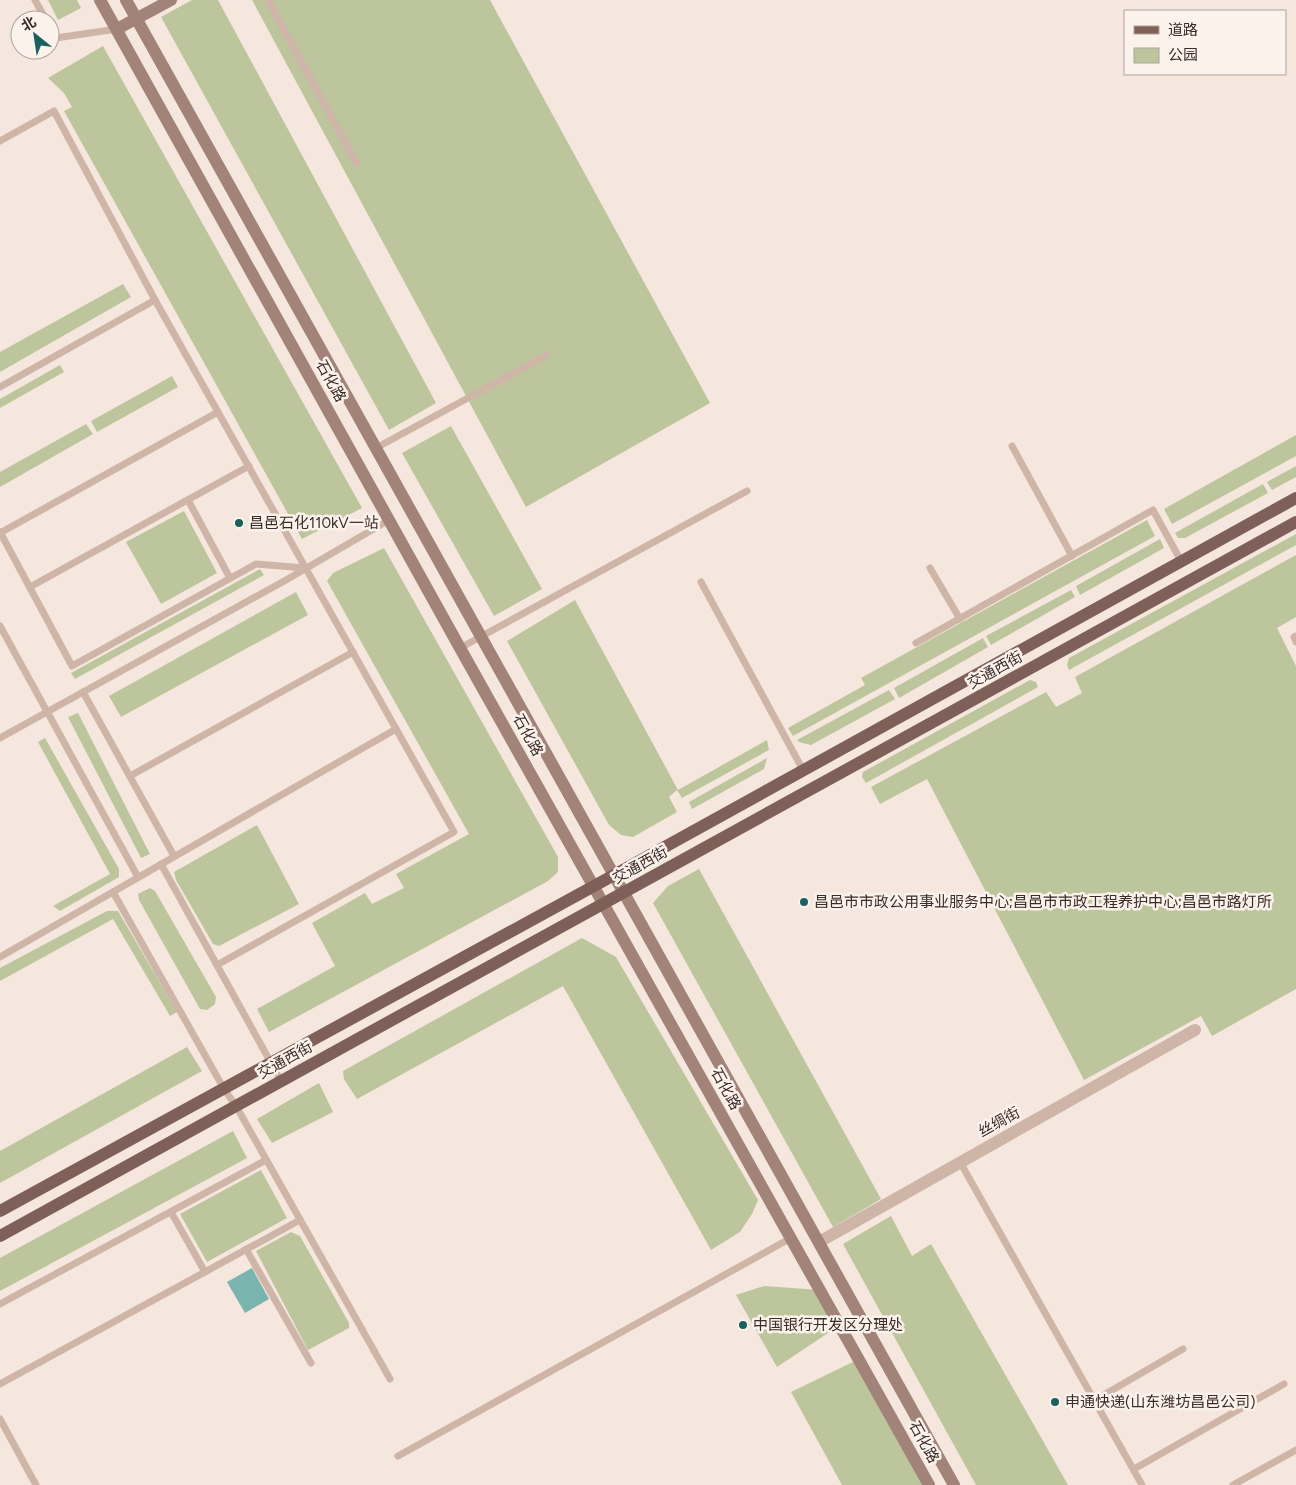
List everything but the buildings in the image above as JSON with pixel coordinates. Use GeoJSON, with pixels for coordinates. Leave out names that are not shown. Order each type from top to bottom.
{"type":"FeatureCollection","features":[{"type":"Feature","properties":{"kind":"main road","name":"石化路"},"geometry":{"type":"LineString","coordinates":[[100,0],[460,648],[929,1485]]}},
{"type":"Feature","properties":{"kind":"main road","name":"石化路"},"geometry":{"type":"LineString","coordinates":[[126,0],[954,1485]]}},
{"type":"Feature","properties":{"kind":"main road"},"geometry":{"type":"LineString","coordinates":[[117,29],[170,0]]}},
{"type":"Feature","properties":{"kind":"main road","name":"交通西街"},"geometry":{"type":"LineString","coordinates":[[0,1211],[594,886],[1296,498]]}},
{"type":"Feature","properties":{"kind":"main road","name":"交通西街"},"geometry":{"type":"LineString","coordinates":[[1,1234],[1296,522]]}},
{"type":"Feature","properties":{"kind":"street","name":"丝绸街"},"geometry":{"type":"LineString","coordinates":[[819,1242],[1195,1030]]}},
{"type":"Feature","properties":{"kind":"lane"},"geometry":{"type":"LineString","coordinates":[[268,0],[357,164]]}},
{"type":"Feature","properties":{"kind":"lane"},"geometry":{"type":"LineString","coordinates":[[60,37],[117,29]]}},
{"type":"Feature","properties":{"kind":"lane"},"geometry":{"type":"LineString","coordinates":[[0,141],[54,111],[155,300],[454,832],[217,965]]}},
{"type":"Feature","properties":{"kind":"lane"},"geometry":{"type":"LineString","coordinates":[[0,387],[155,300]]}},
{"type":"Feature","properties":{"kind":"lane"},"geometry":{"type":"LineString","coordinates":[[376,448],[547,355]]}},
{"type":"Feature","properties":{"kind":"lane"},"geometry":{"type":"LineString","coordinates":[[218,412],[0,532],[72,666],[256,564],[306,568]]}},
{"type":"Feature","properties":{"kind":"lane"},"geometry":{"type":"LineString","coordinates":[[1012,446],[1072,556]]}},
{"type":"Feature","properties":{"kind":"lane"},"geometry":{"type":"LineString","coordinates":[[30,587],[249,466]]}},
{"type":"Feature","properties":{"kind":"lane"},"geometry":{"type":"LineString","coordinates":[[460,648],[747,491]]}},
{"type":"Feature","properties":{"kind":"lane"},"geometry":{"type":"LineString","coordinates":[[188,500],[230,578]]}},
{"type":"Feature","properties":{"kind":"lane"},"geometry":{"type":"LineString","coordinates":[[916,643],[1154,510],[1181,561]]}},
{"type":"Feature","properties":{"kind":"lane"},"geometry":{"type":"LineString","coordinates":[[0,738],[389,520]]}},
{"type":"Feature","properties":{"kind":"lane"},"geometry":{"type":"LineString","coordinates":[[930,568],[960,619]]}},
{"type":"Feature","properties":{"kind":"lane"},"geometry":{"type":"LineString","coordinates":[[701,582],[803,770]]}},
{"type":"Feature","properties":{"kind":"lane"},"geometry":{"type":"LineString","coordinates":[[0,626],[138,877]]}},
{"type":"Feature","properties":{"kind":"lane"},"geometry":{"type":"LineString","coordinates":[[1296,636],[1294,637],[1296,642]]}},
{"type":"Feature","properties":{"kind":"lane"},"geometry":{"type":"LineString","coordinates":[[130,776],[353,652]]}},
{"type":"Feature","properties":{"kind":"lane"},"geometry":{"type":"LineString","coordinates":[[83,692],[174,856]]}},
{"type":"Feature","properties":{"kind":"lane"},"geometry":{"type":"LineString","coordinates":[[0,957],[396,729]]}},
{"type":"Feature","properties":{"kind":"lane"},"geometry":{"type":"LineString","coordinates":[[161,864],[281,1081]]}},
{"type":"Feature","properties":{"kind":"lane"},"geometry":{"type":"LineString","coordinates":[[113,892],[390,1379]]}},
{"type":"Feature","properties":{"kind":"lane"},"geometry":{"type":"LineString","coordinates":[[0,1304],[266,1160]]}},
{"type":"Feature","properties":{"kind":"lane"},"geometry":{"type":"LineString","coordinates":[[960,1162],[1142,1485]]}},
{"type":"Feature","properties":{"kind":"lane"},"geometry":{"type":"LineString","coordinates":[[170,1212],[205,1272]]}},
{"type":"Feature","properties":{"kind":"lane"},"geometry":{"type":"LineString","coordinates":[[0,1384],[300,1220]]}},
{"type":"Feature","properties":{"kind":"lane"},"geometry":{"type":"LineString","coordinates":[[398,1456],[791,1238]]}},
{"type":"Feature","properties":{"kind":"lane"},"geometry":{"type":"LineString","coordinates":[[246,1249],[310,1363]]}},
{"type":"Feature","properties":{"kind":"lane"},"geometry":{"type":"LineString","coordinates":[[1094,1400],[1182,1349]]}},
{"type":"Feature","properties":{"kind":"lane"},"geometry":{"type":"LineString","coordinates":[[1134,1469],[1284,1384]]}},
{"type":"Feature","properties":{"kind":"lane"},"geometry":{"type":"LineString","coordinates":[[0,1420],[36,1485]]}},
{"type":"Feature","properties":{"kind":"lane"},"geometry":{"type":"LineString","coordinates":[[1233,1485],[1296,1450]]}},
{"type":"Feature","properties":{"kind":"green space"},"geometry":{"type":"Polygon","coordinates":[[[48,0],[77,0],[81,8],[60,19],[60,10],[53,10],[48,0]]]}},
{"type":"Feature","properties":{"kind":"green space"},"geometry":{"type":"Polygon","coordinates":[[[192,0],[218,0],[436,403],[389,430],[161,17],[192,0]]]}},
{"type":"Feature","properties":{"kind":"green space"},"geometry":{"type":"Polygon","coordinates":[[[252,0],[490,0],[710,403],[526,507],[252,0]]]}},
{"type":"Feature","properties":{"kind":"green space"},"geometry":{"type":"Polygon","coordinates":[[[103,46],[362,508],[302,539],[64,111],[72,107],[64,93],[48,78],[103,46]]]}},
{"type":"Feature","properties":{"kind":"green space"},"geometry":{"type":"Polygon","coordinates":[[[123,284],[131,297],[0,372],[0,352],[123,284]]]}},
{"type":"Feature","properties":{"kind":"green space"},"geometry":{"type":"Polygon","coordinates":[[[60,365],[64,372],[0,408],[0,399],[60,365]]]}},
{"type":"Feature","properties":{"kind":"green space"},"geometry":{"type":"Polygon","coordinates":[[[172,376],[178,387],[97,432],[91,421],[172,376]]]}},
{"type":"Feature","properties":{"kind":"green space"},"geometry":{"type":"Polygon","coordinates":[[[86,424],[93,434],[0,487],[0,472],[86,424]]]}},
{"type":"Feature","properties":{"kind":"green space"},"geometry":{"type":"Polygon","coordinates":[[[451,426],[542,589],[494,616],[402,453],[451,426]]]}},
{"type":"Feature","properties":{"kind":"green space"},"geometry":{"type":"Polygon","coordinates":[[[1296,435],[1296,456],[1172,524],[1164,509],[1296,435]]]}},
{"type":"Feature","properties":{"kind":"green space"},"geometry":{"type":"Polygon","coordinates":[[[1296,466],[1296,477],[1272,490],[1267,482],[1296,466]]]}},
{"type":"Feature","properties":{"kind":"green space"},"geometry":{"type":"Polygon","coordinates":[[[1263,484],[1268,493],[1185,538],[1178,538],[1175,533],[1263,484]]]}},
{"type":"Feature","properties":{"kind":"green space"},"geometry":{"type":"Polygon","coordinates":[[[184,511],[217,573],[161,604],[126,542],[184,511]]]}},
{"type":"Feature","properties":{"kind":"green space"},"geometry":{"type":"Polygon","coordinates":[[[1147,520],[1155,536],[793,736],[788,728],[865,685],[861,678],[1147,520]]]}},
{"type":"Feature","properties":{"kind":"green space"},"geometry":{"type":"Polygon","coordinates":[[[1296,534],[1296,545],[1069,670],[1067,665],[1069,658],[1296,534]]]}},
{"type":"Feature","properties":{"kind":"green space"},"geometry":{"type":"Polygon","coordinates":[[[1160,539],[1164,548],[1080,595],[1076,586],[1160,539]]]}},
{"type":"Feature","properties":{"kind":"green space"},"geometry":{"type":"Polygon","coordinates":[[[384,548],[558,857],[558,872],[548,881],[269,1032],[257,1009],[335,966],[312,923],[365,893],[372,904],[404,888],[396,874],[469,834],[327,581],[333,573],[384,548]]]}},
{"type":"Feature","properties":{"kind":"green space"},"geometry":{"type":"Polygon","coordinates":[[[1296,555],[1296,617],[1277,628],[1296,666],[1296,989],[1212,1036],[1201,1016],[1084,1080],[927,779],[880,804],[871,787],[1046,692],[1056,707],[1082,693],[1075,677],[1296,555]]]}},
{"type":"Feature","properties":{"kind":"green space"},"geometry":{"type":"Polygon","coordinates":[[[260,569],[264,575],[75,679],[71,673],[260,569]]]}},
{"type":"Feature","properties":{"kind":"green space"},"geometry":{"type":"Polygon","coordinates":[[[1071,590],[1075,597],[991,645],[986,636],[1071,590]]]}},
{"type":"Feature","properties":{"kind":"green space"},"geometry":{"type":"Polygon","coordinates":[[[296,592],[308,615],[121,717],[109,696],[296,592]]]}},
{"type":"Feature","properties":{"kind":"green space"},"geometry":{"type":"Polygon","coordinates":[[[575,600],[678,790],[767,740],[769,750],[682,798],[677,790],[669,797],[677,812],[633,837],[621,835],[609,825],[507,641],[575,600]]]}},
{"type":"Feature","properties":{"kind":"green space"},"geometry":{"type":"Polygon","coordinates":[[[983,638],[988,647],[899,698],[894,688],[983,638]]]}},
{"type":"Feature","properties":{"kind":"green space"},"geometry":{"type":"Polygon","coordinates":[[[1030,680],[1036,682],[1038,687],[866,783],[862,777],[863,772],[1030,680]]]}},
{"type":"Feature","properties":{"kind":"green space"},"geometry":{"type":"Polygon","coordinates":[[[889,690],[895,699],[811,745],[797,740],[889,690]]]}},
{"type":"Feature","properties":{"kind":"green space"},"geometry":{"type":"Polygon","coordinates":[[[78,713],[150,854],[141,858],[68,717],[78,713]]]}},
{"type":"Feature","properties":{"kind":"green space"},"geometry":{"type":"Polygon","coordinates":[[[45,738],[119,869],[119,877],[60,911],[53,906],[110,874],[38,742],[45,738]]]}},
{"type":"Feature","properties":{"kind":"green space"},"geometry":{"type":"Polygon","coordinates":[[[767,758],[764,769],[692,809],[689,802],[767,758]]]}},
{"type":"Feature","properties":{"kind":"green space"},"geometry":{"type":"Polygon","coordinates":[[[257,825],[299,904],[219,946],[213,944],[176,880],[174,872],[257,825]]]}},
{"type":"Feature","properties":{"kind":"green space"},"geometry":{"type":"Polygon","coordinates":[[[699,869],[881,1199],[833,1227],[653,903],[668,886],[699,869]]]}},
{"type":"Feature","properties":{"kind":"green space"},"geometry":{"type":"Polygon","coordinates":[[[150,888],[155,891],[216,997],[215,1004],[207,1010],[200,1009],[139,900],[138,894],[150,888]]]}},
{"type":"Feature","properties":{"kind":"green space"},"geometry":{"type":"Polygon","coordinates":[[[107,911],[118,911],[177,1012],[170,1016],[113,919],[0,981],[0,968],[107,911]]]}},
{"type":"Feature","properties":{"kind":"green space"},"geometry":{"type":"Polygon","coordinates":[[[582,938],[616,957],[758,1200],[752,1214],[740,1232],[711,1250],[563,986],[357,1099],[344,1079],[343,1071],[582,938]]]}},
{"type":"Feature","properties":{"kind":"green space"},"geometry":{"type":"Polygon","coordinates":[[[187,1047],[202,1071],[0,1183],[0,1151],[187,1047]]]}},
{"type":"Feature","properties":{"kind":"green space"},"geometry":{"type":"Polygon","coordinates":[[[319,1083],[333,1112],[272,1143],[257,1119],[319,1083]]]}},
{"type":"Feature","properties":{"kind":"green space"},"geometry":{"type":"Polygon","coordinates":[[[233,1131],[247,1158],[0,1291],[0,1258],[233,1131]]]}},
{"type":"Feature","properties":{"kind":"green space"},"geometry":{"type":"Polygon","coordinates":[[[261,1170],[287,1218],[207,1262],[180,1214],[261,1170]]]}},
{"type":"Feature","properties":{"kind":"green space"},"geometry":{"type":"Polygon","coordinates":[[[891,1216],[912,1256],[931,1244],[1068,1485],[976,1485],[843,1244],[891,1216]]]}},
{"type":"Feature","properties":{"kind":"green space"},"geometry":{"type":"Polygon","coordinates":[[[291,1232],[300,1236],[349,1323],[349,1328],[308,1350],[256,1251],[291,1232]]]}},
{"type":"Feature","properties":{"kind":"green space"},"geometry":{"type":"Polygon","coordinates":[[[764,1286],[820,1290],[840,1325],[777,1367],[736,1295],[764,1286]]]}},
{"type":"Feature","properties":{"kind":"green space"},"geometry":{"type":"Polygon","coordinates":[[[859,1359],[926,1485],[842,1485],[791,1392],[859,1359]]]}},
{"type":"Feature","properties":{"kind":"water"},"geometry":{"type":"Polygon","coordinates":[[[252,1268],[269,1299],[245,1313],[227,1282],[252,1268]]]}},
{"type":"Feature","properties":{"kind":"place","name":"昌邑石化110kV一站"},"geometry":{"type":"Point","coordinates":[239,523]}},
{"type":"Feature","properties":{"kind":"place","name":"昌邑市市政公用事业服务中心;昌邑市市政工程养护中心;昌邑市路灯所"},"geometry":{"type":"Point","coordinates":[804,902]}},
{"type":"Feature","properties":{"kind":"place","name":"中国银行开发区分理处"},"geometry":{"type":"Point","coordinates":[743,1325]}},
{"type":"Feature","properties":{"kind":"place","name":"申通快递(山东潍坊昌邑公司)"},"geometry":{"type":"Point","coordinates":[1055,1402]}}]}
